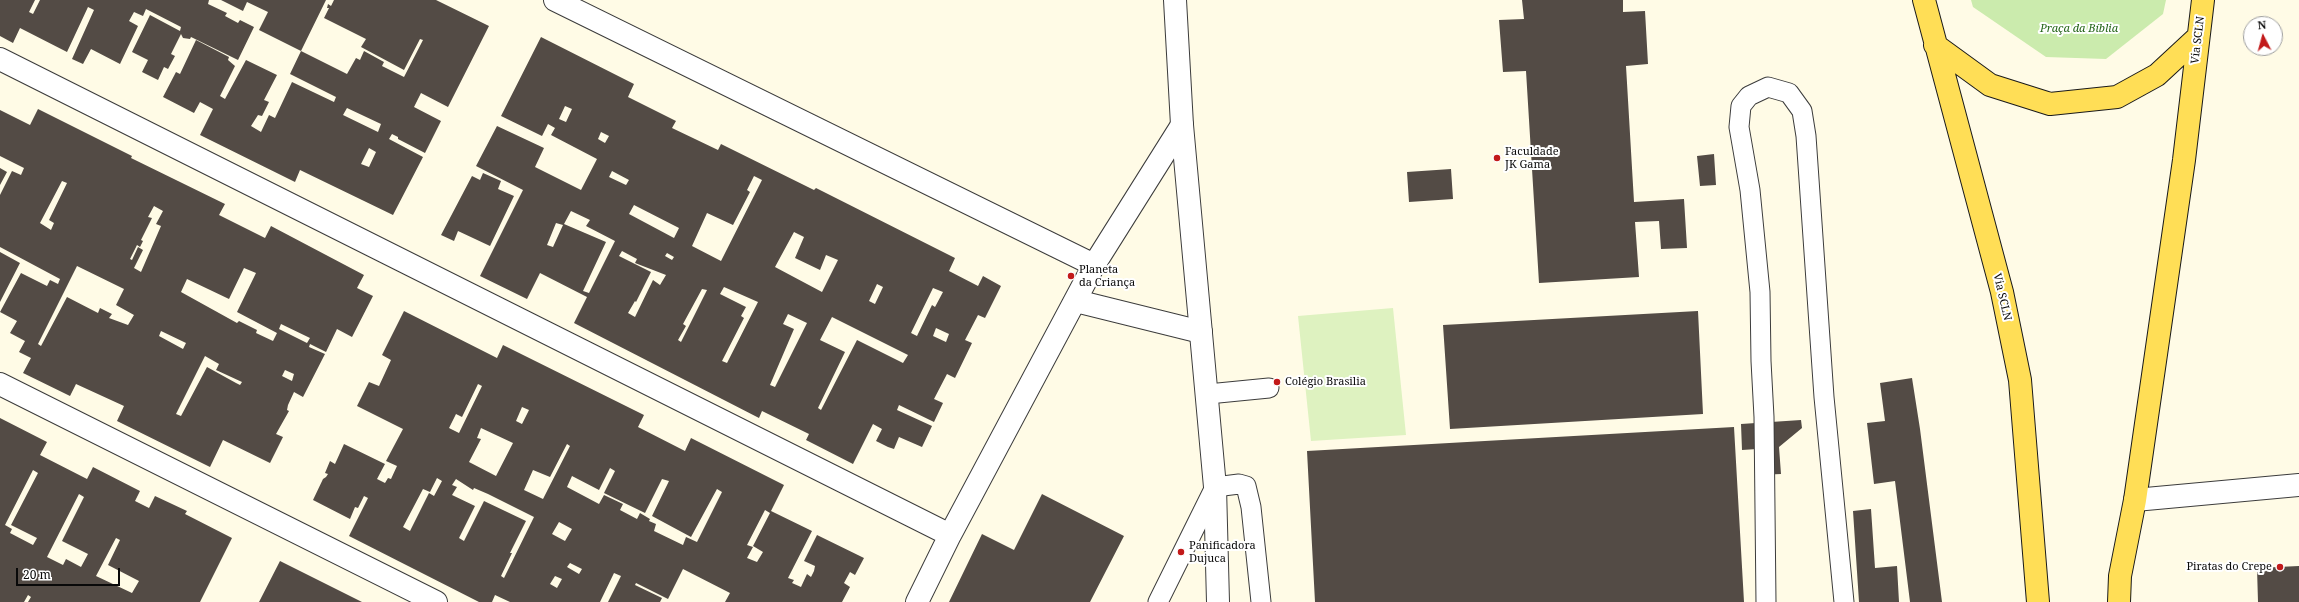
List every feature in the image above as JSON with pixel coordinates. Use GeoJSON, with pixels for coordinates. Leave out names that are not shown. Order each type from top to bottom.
{"type":"FeatureCollection","features":[{"type":"Feature","properties":{"kind":"main road","name":"Via SCLN"},"geometry":{"type":"LineString","coordinates":[[1924,0],[1934,45],[2002,292],[2020,380],[2038,602]]}},
{"type":"Feature","properties":{"kind":"main road","name":"Via SCLN"},"geometry":{"type":"LineString","coordinates":[[2118,602],[2120,576],[2134,500],[2184,160],[2198,37],[2204,0]]}},
{"type":"Feature","properties":{"kind":"main road"},"geometry":{"type":"LineString","coordinates":[[1934,45],[1990,85],[2050,104],[2117,98],[2157,75],[2198,37]]}},
{"type":"Feature","properties":{"kind":"street"},"geometry":{"type":"LineString","coordinates":[[555,0],[1094,265]]}},
{"type":"Feature","properties":{"kind":"street"},"geometry":{"type":"LineString","coordinates":[[1175,0],[1182,125],[1208,394],[1215,487],[1218,602]]}},
{"type":"Feature","properties":{"kind":"street"},"geometry":{"type":"LineString","coordinates":[[0,59],[950,535]]}},
{"type":"Feature","properties":{"kind":"street"},"geometry":{"type":"LineString","coordinates":[[917,602],[950,535],[1094,265],[1182,125]]}},
{"type":"Feature","properties":{"kind":"street"},"geometry":{"type":"LineString","coordinates":[[1076,301],[1201,332]]}},
{"type":"Feature","properties":{"kind":"street"},"geometry":{"type":"LineString","coordinates":[[0,384],[436,602]]}},
{"type":"Feature","properties":{"kind":"street"},"geometry":{"type":"LineString","coordinates":[[2134,500],[2299,485]]}},
{"type":"Feature","properties":{"kind":"lane"},"geometry":{"type":"LineString","coordinates":[[1766,602],[1764,417],[1761,361],[1760,292],[1750,190],[1739,127],[1741,106],[1749,96],[1768,86],[1789,93],[1802,111],[1806,136],[1824,397],[1844,602]]}},
{"type":"Feature","properties":{"kind":"lane"},"geometry":{"type":"LineString","coordinates":[[1208,394],[1269,388]]}},
{"type":"Feature","properties":{"kind":"lane"},"geometry":{"type":"LineString","coordinates":[[1158,602],[1215,487],[1239,484],[1246,486],[1252,507],[1262,602]]}},
{"type":"Feature","properties":{"kind":"green space","name":"Praça da Bíblia"},"geometry":{"type":"Polygon","coordinates":[[[1971,0],[2166,0],[2163,14],[2106,59],[2046,57],[1973,7],[1971,0]]]}},
{"type":"Feature","properties":{"kind":"green space"},"geometry":{"type":"Polygon","coordinates":[[[1393,308],[1406,435],[1311,441],[1298,316],[1393,308]]]}},
{"type":"Feature","properties":{"kind":"building"},"geometry":{"type":"Polygon","coordinates":[[[0,0],[35,0],[29,12],[33,14],[40,0],[209,0],[208,4],[227,13],[225,16],[238,23],[240,20],[254,27],[238,60],[191,37],[190,39],[183,38],[181,34],[171,54],[175,56],[168,69],[164,67],[158,80],[142,72],[148,60],[132,52],[150,15],[180,31],[181,27],[146,9],[143,16],[134,12],[129,21],[138,26],[120,64],[91,49],[83,64],[72,59],[94,10],[88,7],[67,52],[20,28],[13,43],[0,36],[0,0]]]}},
{"type":"Feature","properties":{"kind":"building"},"geometry":{"type":"Polygon","coordinates":[[[221,0],[326,0],[301,51],[259,30],[268,12],[247,2],[243,11],[221,0]]]}},
{"type":"Feature","properties":{"kind":"building"},"geometry":{"type":"Polygon","coordinates":[[[334,0],[436,0],[489,26],[448,107],[421,93],[414,107],[441,121],[425,153],[398,139],[398,137],[392,134],[389,139],[423,157],[393,215],[300,170],[295,182],[200,135],[213,109],[200,102],[194,113],[163,97],[176,72],[180,74],[196,40],[229,57],[228,60],[235,66],[220,96],[225,99],[246,60],[277,75],[264,100],[269,102],[262,116],[258,115],[251,126],[261,132],[269,115],[275,118],[292,82],[334,102],[336,97],[290,74],[301,51],[347,74],[356,58],[360,60],[364,51],[384,62],[382,66],[404,77],[423,40],[420,39],[404,70],[361,47],[366,39],[324,18],[329,8],[327,8],[328,4],[331,6],[334,0]],[[347,108],[343,115],[378,132],[381,124],[347,108]],[[369,148],[361,164],[369,167],[376,152],[369,148]]]}},
{"type":"Feature","properties":{"kind":"building"},"geometry":{"type":"Polygon","coordinates":[[[1522,0],[1623,0],[1623,12],[1645,11],[1648,64],[1626,66],[1634,202],[1684,199],[1687,248],[1661,249],[1659,221],[1635,222],[1639,277],[1539,283],[1526,71],[1503,72],[1499,20],[1524,19],[1522,0]]]}},
{"type":"Feature","properties":{"kind":"building"},"geometry":{"type":"Polygon","coordinates":[[[541,37],[634,84],[628,97],[676,121],[672,128],[718,150],[721,144],[814,190],[816,188],[955,258],[949,271],[978,286],[983,276],[1001,286],[985,318],[978,315],[965,340],[972,343],[955,378],[947,374],[934,399],[943,403],[934,422],[899,405],[897,410],[932,426],[922,447],[899,437],[894,449],[888,447],[876,441],[882,429],[873,424],[853,464],[806,440],[809,434],[762,411],[759,418],[574,323],[587,297],[540,273],[527,299],[480,276],[523,190],[476,166],[497,126],[544,148],[535,167],[581,190],[597,159],[551,135],[555,128],[548,124],[542,136],[501,116],[541,37]],[[565,106],[559,119],[566,122],[572,109],[565,106]],[[601,132],[598,139],[605,143],[609,136],[601,132]],[[612,171],[609,177],[626,185],[629,180],[612,171]],[[754,176],[747,190],[750,192],[733,225],[707,213],[692,246],[721,261],[762,180],[754,176]],[[634,205],[629,214],[674,238],[679,228],[634,205]],[[571,211],[564,224],[606,242],[583,291],[589,293],[615,241],[586,226],[590,220],[571,211]],[[556,223],[547,245],[553,247],[563,225],[556,223]],[[794,232],[775,267],[822,292],[838,260],[826,255],[820,270],[795,258],[804,237],[794,232]],[[622,251],[619,256],[651,272],[636,302],[635,301],[628,313],[635,317],[653,280],[660,285],[666,275],[635,263],[637,259],[622,251]],[[667,253],[665,256],[672,260],[674,257],[667,253]],[[877,284],[869,301],[875,304],[883,287],[877,284]],[[724,287],[720,294],[746,307],[741,316],[744,318],[722,361],[727,363],[758,302],[724,287]],[[933,288],[911,333],[917,336],[932,305],[935,307],[943,292],[933,288]],[[702,289],[683,324],[686,326],[678,340],[681,342],[707,290],[702,289]],[[788,314],[783,324],[794,329],[770,385],[775,387],[807,323],[788,314]],[[832,317],[820,340],[845,352],[818,408],[821,410],[857,340],[903,363],[908,355],[832,317]],[[936,328],[933,336],[946,342],[949,334],[936,328]]]}},
{"type":"Feature","properties":{"kind":"building"},"geometry":{"type":"Polygon","coordinates":[[[38,109],[132,156],[131,158],[225,204],[219,215],[265,238],[271,226],[364,275],[357,288],[373,296],[352,337],[337,329],[326,352],[310,344],[309,347],[325,354],[303,397],[294,392],[288,405],[287,410],[289,411],[276,434],[283,437],[270,463],[223,440],[210,467],[117,421],[124,406],[76,384],[70,396],[23,373],[31,358],[19,352],[25,341],[10,333],[17,321],[0,312],[21,273],[47,286],[50,280],[58,284],[60,279],[0,247],[0,195],[12,171],[21,175],[24,168],[0,156],[0,110],[30,125],[38,109]],[[62,181],[40,223],[51,230],[54,223],[49,220],[67,183],[62,181]],[[154,206],[148,217],[152,218],[141,240],[143,241],[140,247],[137,245],[130,259],[132,260],[138,247],[143,250],[134,268],[141,272],[161,226],[156,224],[163,211],[154,206]],[[77,266],[38,344],[41,346],[67,297],[98,313],[100,308],[112,314],[109,318],[128,325],[134,315],[116,305],[124,289],[77,266]],[[244,268],[229,299],[187,279],[181,292],[237,323],[239,321],[257,330],[256,333],[273,341],[277,333],[237,312],[256,273],[244,268]],[[281,324],[279,329],[307,343],[310,338],[281,324]],[[161,331],[159,336],[183,349],[186,343],[161,331]],[[205,356],[176,414],[181,416],[207,367],[240,385],[242,382],[216,370],[219,364],[205,356]],[[285,370],[282,376],[292,381],[294,374],[285,370]]]}},
{"type":"Feature","properties":{"kind":"building"},"geometry":{"type":"Polygon","coordinates":[[[1714,154],[1716,185],[1700,186],[1697,156],[1714,154]]]}},
{"type":"Feature","properties":{"kind":"building"},"geometry":{"type":"Polygon","coordinates":[[[0,168],[7,172],[0,185],[0,168]]]}},
{"type":"Feature","properties":{"kind":"building"},"geometry":{"type":"Polygon","coordinates":[[[1451,169],[1453,199],[1409,202],[1407,172],[1451,169]]]}},
{"type":"Feature","properties":{"kind":"building"},"geometry":{"type":"Polygon","coordinates":[[[483,173],[501,181],[498,189],[514,196],[490,246],[458,231],[454,241],[441,235],[472,176],[480,180],[483,173]]]}},
{"type":"Feature","properties":{"kind":"building"},"geometry":{"type":"Polygon","coordinates":[[[0,252],[20,263],[0,302],[0,252]]]}},
{"type":"Feature","properties":{"kind":"building"},"geometry":{"type":"Polygon","coordinates":[[[404,311],[497,358],[503,345],[644,415],[638,427],[685,451],[691,438],[784,485],[771,511],[812,531],[788,578],[794,580],[792,583],[801,587],[807,574],[811,577],[815,566],[804,561],[817,535],[864,558],[855,575],[850,572],[844,583],[850,587],[842,602],[725,602],[730,593],[683,569],[668,599],[636,583],[635,585],[662,598],[660,602],[608,602],[621,576],[614,573],[600,602],[510,602],[495,595],[492,602],[479,602],[349,536],[368,498],[364,496],[358,508],[355,507],[350,519],[313,500],[323,479],[328,474],[325,473],[330,461],[335,464],[344,444],[385,464],[377,479],[385,483],[388,478],[391,479],[397,466],[386,461],[403,429],[357,406],[369,382],[379,386],[391,360],[382,355],[404,311]],[[478,384],[462,417],[456,414],[449,428],[459,433],[482,386],[478,384]],[[522,407],[516,421],[522,424],[529,410],[522,407]],[[481,428],[477,438],[481,439],[469,462],[496,476],[513,443],[481,428]],[[567,444],[550,477],[533,470],[524,490],[543,499],[570,446],[567,444]],[[610,468],[599,490],[572,476],[567,487],[599,504],[604,495],[623,504],[620,510],[637,519],[640,513],[650,519],[649,521],[656,524],[654,531],[683,545],[686,537],[697,542],[722,492],[717,489],[691,537],[652,516],[669,481],[662,479],[645,513],[604,493],[615,471],[610,468]],[[437,478],[430,492],[423,489],[403,527],[410,531],[429,493],[434,496],[442,481],[437,478]],[[456,479],[452,485],[457,487],[452,495],[475,506],[459,538],[464,541],[484,501],[526,521],[510,553],[512,553],[501,576],[504,578],[534,517],[488,494],[474,488],[473,490],[456,479]],[[765,510],[747,545],[753,547],[747,558],[757,562],[763,552],[753,546],[770,513],[765,510]],[[559,522],[552,534],[565,541],[572,529],[559,522]],[[570,563],[567,567],[579,574],[582,569],[570,563]],[[555,576],[550,584],[557,588],[562,579],[555,576]]]}},
{"type":"Feature","properties":{"kind":"building"},"geometry":{"type":"Polygon","coordinates":[[[1698,311],[1703,414],[1450,429],[1443,325],[1698,311]]]}},
{"type":"Feature","properties":{"kind":"building"},"geometry":{"type":"Polygon","coordinates":[[[1912,378],[1942,602],[1910,602],[1895,481],[1874,484],[1867,423],[1885,421],[1880,383],[1912,378]]]}},
{"type":"Feature","properties":{"kind":"building"},"geometry":{"type":"Polygon","coordinates":[[[0,418],[47,442],[40,455],[87,479],[93,467],[140,491],[135,501],[149,508],[155,496],[187,511],[185,514],[232,538],[200,602],[28,602],[31,597],[28,595],[24,602],[0,602],[0,418]],[[33,470],[5,525],[12,529],[10,533],[33,545],[37,538],[11,525],[38,473],[33,470]],[[79,494],[47,557],[63,565],[66,559],[81,567],[88,554],[62,541],[84,497],[79,494]],[[116,538],[96,576],[132,593],[139,581],[108,565],[120,540],[116,538]]]}},
{"type":"Feature","properties":{"kind":"building"},"geometry":{"type":"Polygon","coordinates":[[[1801,420],[1802,428],[1779,447],[1781,474],[1759,475],[1757,449],[1742,450],[1741,424],[1801,420]]]}},
{"type":"Feature","properties":{"kind":"building"},"geometry":{"type":"Polygon","coordinates":[[[1734,427],[1744,602],[1315,602],[1307,451],[1734,427]]]}},
{"type":"Feature","properties":{"kind":"building"},"geometry":{"type":"Polygon","coordinates":[[[1042,494],[1124,536],[1090,602],[949,602],[982,534],[1014,550],[1042,494]]]}},
{"type":"Feature","properties":{"kind":"building"},"geometry":{"type":"Polygon","coordinates":[[[1871,509],[1875,568],[1897,566],[1899,602],[1859,602],[1853,511],[1871,509]]]}},
{"type":"Feature","properties":{"kind":"building"},"geometry":{"type":"Polygon","coordinates":[[[280,561],[362,602],[259,602],[280,561]]]}},
{"type":"Feature","properties":{"kind":"building"},"geometry":{"type":"Polygon","coordinates":[[[2299,566],[2299,602],[2258,602],[2257,568],[2299,566]]]}},
{"type":"Feature","properties":{"kind":"place","name":"Faculdade JK Gama"},"geometry":{"type":"Point","coordinates":[1497,158]}},
{"type":"Feature","properties":{"kind":"place","name":"Planeta da Criança"},"geometry":{"type":"Point","coordinates":[1071,276]}},
{"type":"Feature","properties":{"kind":"place","name":"Colégio Brasilia"},"geometry":{"type":"Point","coordinates":[1277,382]}},
{"type":"Feature","properties":{"kind":"place","name":"Panificadora Dujuca"},"geometry":{"type":"Point","coordinates":[1181,552]}},
{"type":"Feature","properties":{"kind":"place","name":"Piratas do Crepe"},"geometry":{"type":"Point","coordinates":[2280,567]}}]}
